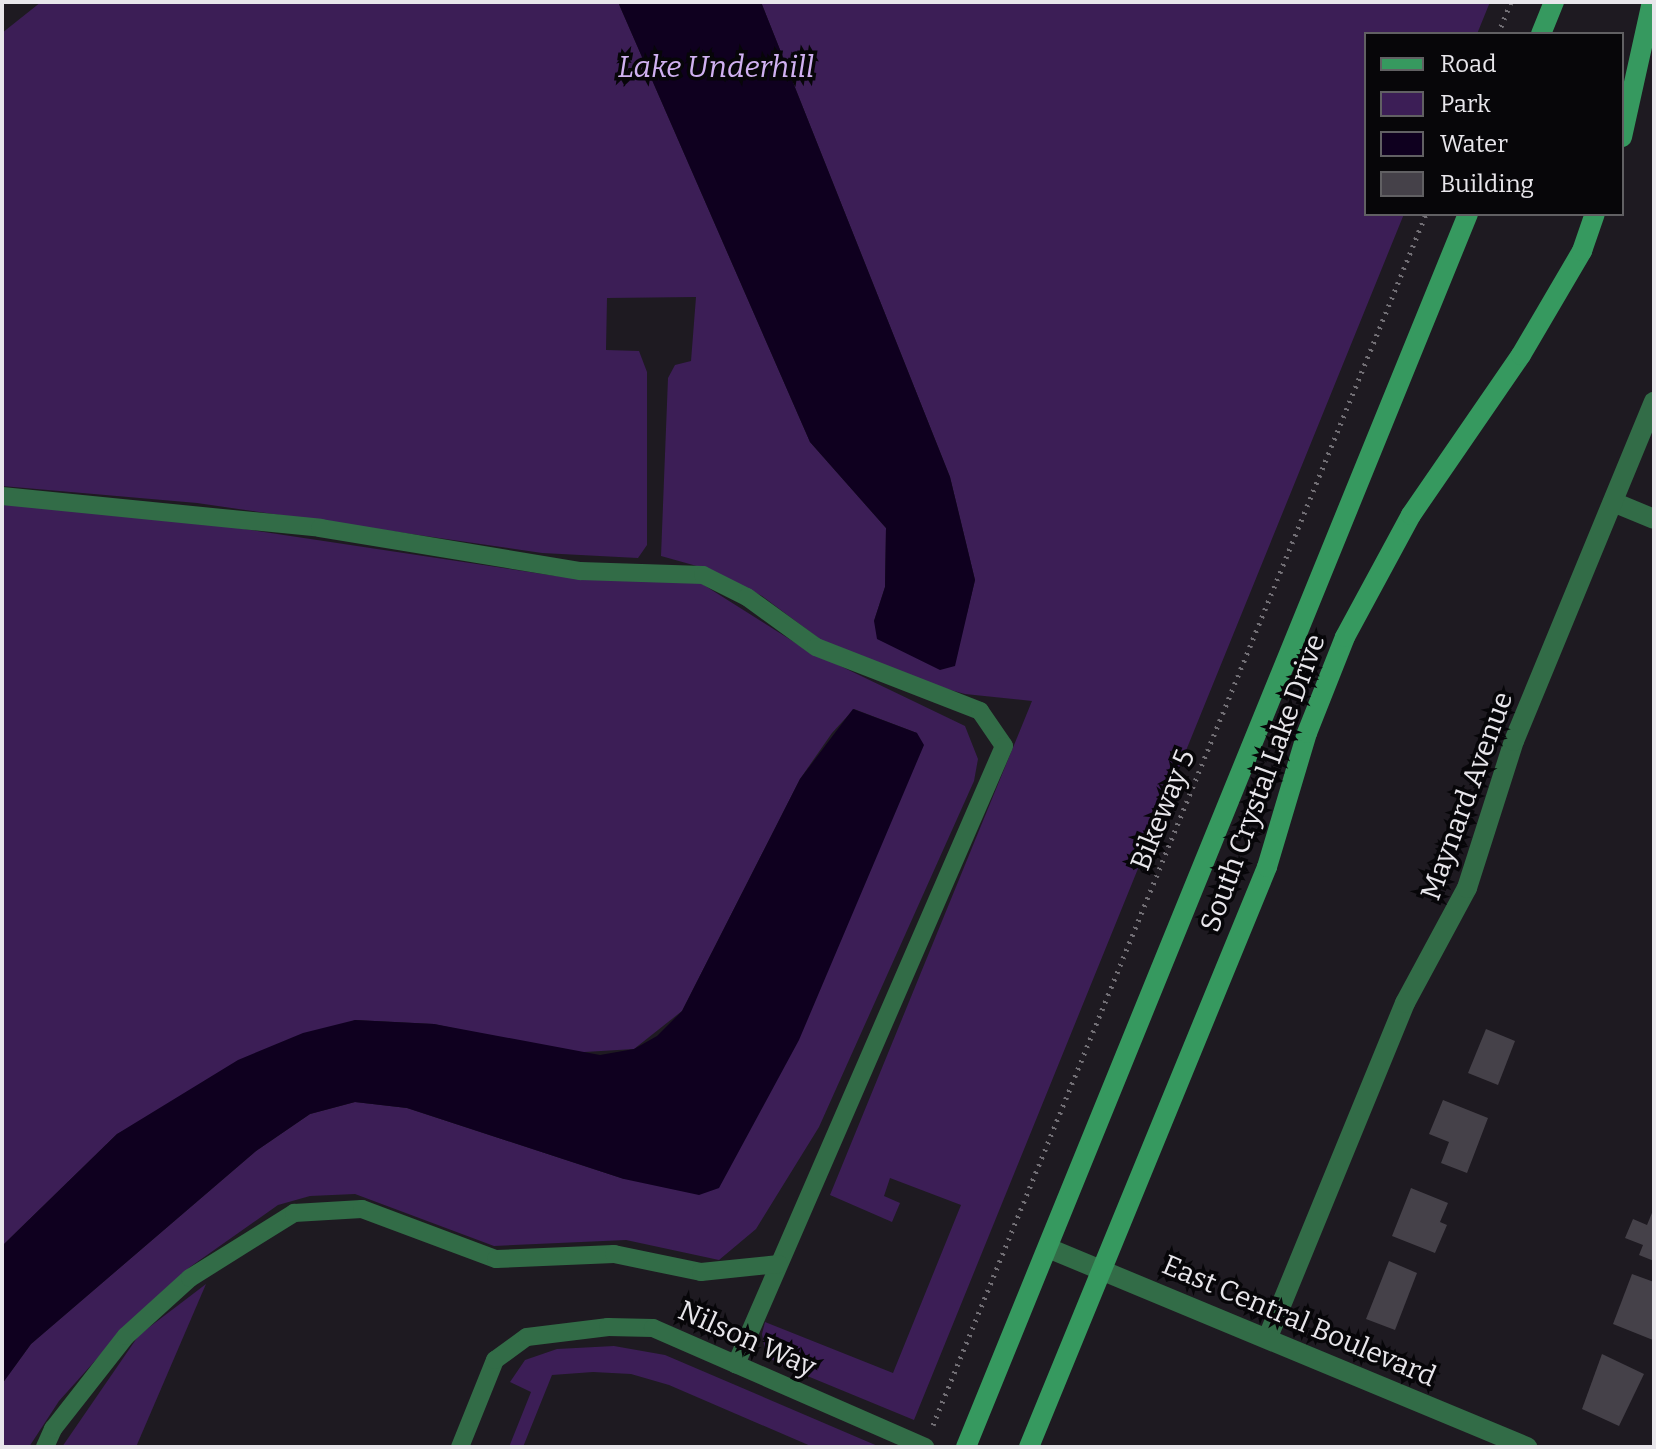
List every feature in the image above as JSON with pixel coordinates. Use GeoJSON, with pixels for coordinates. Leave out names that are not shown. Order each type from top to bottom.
{"type":"FeatureCollection","features":[{"type":"Feature","properties":{"kind":"main road"},"geometry":{"type":"LineString","coordinates":[[1542,32],[1554,2]]}},
{"type":"Feature","properties":{"kind":"main road"},"geometry":{"type":"LineString","coordinates":[[1624,128],[1652,2]]}},
{"type":"Feature","properties":{"kind":"main road","name":"South Crystal Lake Drive"},"geometry":{"type":"LineString","coordinates":[[966,1447],[1467,216]]}},
{"type":"Feature","properties":{"kind":"main road","name":"South Crystal Lake Drive"},"geometry":{"type":"LineString","coordinates":[[1029,1447],[1267,867],[1307,733],[1345,637],[1411,515],[1521,355],[1582,251],[1594,216]]}},
{"type":"Feature","properties":{"kind":"street","name":"Maynard Avenue"},"geometry":{"type":"LineString","coordinates":[[1268,1337],[1405,1003],[1467,888],[1514,741],[1654,402]]}},
{"type":"Feature","properties":{"kind":"street"},"geometry":{"type":"LineString","coordinates":[[1613,502],[1654,519]]}},
{"type":"Feature","properties":{"kind":"street","name":"East Central Boulevard"},"geometry":{"type":"LineString","coordinates":[[1048,1248],[1527,1447]]}},
{"type":"Feature","properties":{"kind":"lane"},"geometry":{"type":"LineString","coordinates":[[2,496],[320,528],[580,571],[703,575],[747,597],[816,647],[980,711],[1004,746],[736,1364]]}},
{"type":"Feature","properties":{"kind":"lane"},"geometry":{"type":"LineString","coordinates":[[45,1447],[53,1429],[126,1336],[190,1278],[294,1213],[362,1209],[496,1259],[614,1254],[701,1272],[779,1264]]}},
{"type":"Feature","properties":{"kind":"lane","name":"Nilson Way"},"geometry":{"type":"LineString","coordinates":[[460,1447],[495,1360],[527,1337],[608,1327],[653,1328],[925,1447]]}},
{"type":"Feature","properties":{"kind":"path"},"geometry":{"type":"LineString","coordinates":[[1499,32],[1511,2]]}},
{"type":"Feature","properties":{"kind":"path","name":"Bikeway 5"},"geometry":{"type":"LineString","coordinates":[[935,1420],[1425,216]]}},
{"type":"Feature","properties":{"kind":"green space"},"geometry":{"type":"Polygon","coordinates":[[[41,2],[618,2],[810,442],[886,528],[885,587],[874,621],[967,613],[975,580],[950,477],[761,2],[1490,2],[1478,32],[1364,32],[1364,216],[1403,216],[914,1420],[783,1366],[766,1356],[762,1334],[765,1322],[893,1373],[961,1205],[890,1178],[884,1196],[900,1203],[892,1222],[830,1195],[1032,701],[965,694],[929,684],[821,640],[762,596],[711,570],[661,556],[668,378],[675,365],[691,361],[696,297],[607,298],[606,350],[639,351],[647,372],[647,545],[638,558],[542,553],[197,503],[2,486],[2,33],[41,2]]]}},
{"type":"Feature","properties":{"kind":"green space"},"geometry":{"type":"Polygon","coordinates":[[[2,504],[191,521],[556,576],[699,582],[805,649],[965,726],[978,759],[974,781],[819,1127],[756,1229],[719,1260],[626,1240],[494,1246],[355,1194],[310,1196],[278,1205],[190,1267],[127,1325],[59,1401],[29,1447],[2,1447],[2,1384],[31,1344],[256,1151],[310,1114],[355,1102],[407,1108],[624,1179],[917,733],[854,709],[832,733],[800,779],[682,1011],[634,1049],[568,1053],[434,1024],[355,1020],[117,1134],[2,1246],[2,504]]]}},
{"type":"Feature","properties":{"kind":"green space"},"geometry":{"type":"Polygon","coordinates":[[[206,1284],[136,1447],[62,1447],[139,1335],[206,1284]]]}},
{"type":"Feature","properties":{"kind":"green space"},"geometry":{"type":"Polygon","coordinates":[[[614,1346],[665,1355],[880,1447],[813,1447],[669,1385],[631,1374],[593,1372],[552,1375],[523,1447],[509,1447],[531,1392],[510,1382],[525,1360],[557,1349],[614,1346]]]}},
{"type":"Feature","properties":{"kind":"water","name":"Lake Underhill"},"geometry":{"type":"Polygon","coordinates":[[[618,2],[761,2],[950,477],[975,580],[955,666],[940,670],[877,639],[874,621],[885,587],[886,528],[810,442],[618,2]]]}},
{"type":"Feature","properties":{"kind":"water"},"geometry":{"type":"Polygon","coordinates":[[[853,709],[917,733],[924,745],[799,1040],[719,1188],[699,1195],[624,1179],[407,1108],[355,1102],[310,1114],[256,1151],[31,1344],[2,1384],[2,1246],[117,1134],[238,1060],[303,1033],[355,1020],[434,1024],[600,1055],[634,1049],[657,1036],[682,1011],[800,779],[853,709]]]}},
{"type":"Feature","properties":{"kind":"building"},"geometry":{"type":"Polygon","coordinates":[[[1486,1029],[1515,1041],[1498,1085],[1468,1073],[1486,1029]]]}},
{"type":"Feature","properties":{"kind":"building"},"geometry":{"type":"Polygon","coordinates":[[[1443,1100],[1488,1118],[1467,1173],[1441,1163],[1449,1142],[1429,1134],[1443,1100]]]}},
{"type":"Feature","properties":{"kind":"building"},"geometry":{"type":"Polygon","coordinates":[[[1411,1188],[1448,1203],[1440,1222],[1447,1225],[1435,1253],[1392,1236],[1411,1188]]]}},
{"type":"Feature","properties":{"kind":"building"},"geometry":{"type":"Polygon","coordinates":[[[1654,1208],[1654,1261],[1639,1255],[1643,1245],[1625,1238],[1633,1219],[1647,1225],[1654,1208]]]}},
{"type":"Feature","properties":{"kind":"building"},"geometry":{"type":"Polygon","coordinates":[[[1389,1261],[1417,1273],[1395,1330],[1366,1319],[1389,1261]]]}},
{"type":"Feature","properties":{"kind":"building"},"geometry":{"type":"Polygon","coordinates":[[[1632,1274],[1654,1282],[1653,1340],[1613,1324],[1632,1274]]]}},
{"type":"Feature","properties":{"kind":"building"},"geometry":{"type":"Polygon","coordinates":[[[1602,1354],[1644,1374],[1619,1426],[1582,1409],[1602,1354]]]}}]}
